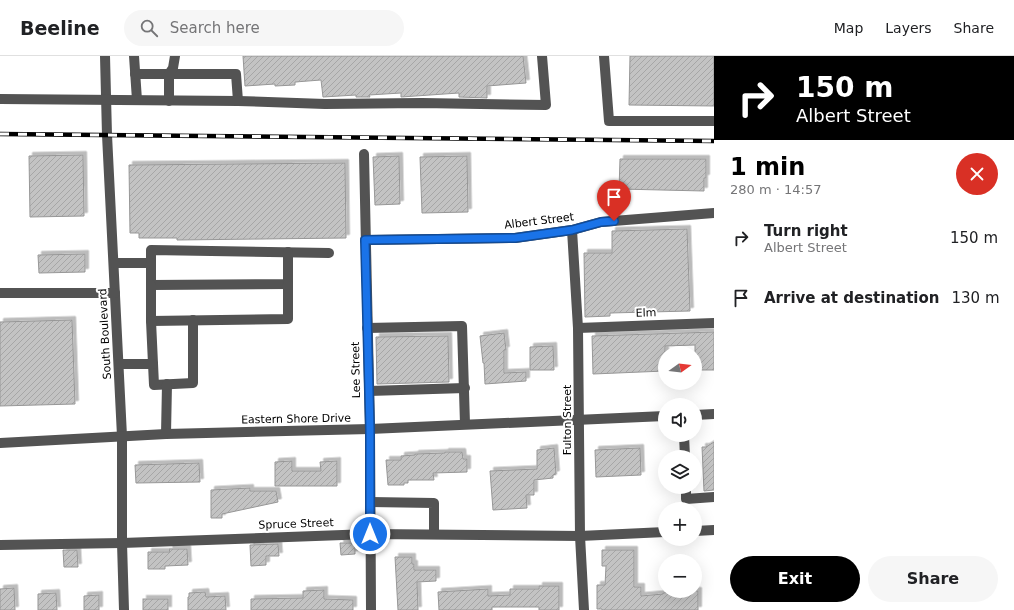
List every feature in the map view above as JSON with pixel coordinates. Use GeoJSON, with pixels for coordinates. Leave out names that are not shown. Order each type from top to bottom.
{"type":"FeatureCollection","features":[{"type":"Feature","properties":{"kind":"street","name":"South Boulevard"},"geometry":{"type":"LineString","coordinates":[[105,56],[107,135],[122,436],[122,543],[124,610]]}},
{"type":"Feature","properties":{"kind":"street"},"geometry":{"type":"LineString","coordinates":[[134,56],[137,100]]}},
{"type":"Feature","properties":{"kind":"street"},"geometry":{"type":"LineString","coordinates":[[169,101],[169,74],[173,68],[175,56]]}},
{"type":"Feature","properties":{"kind":"street"},"geometry":{"type":"LineString","coordinates":[[0,99],[325,104],[422,103],[546,105],[542,56]]}},
{"type":"Feature","properties":{"kind":"street"},"geometry":{"type":"LineString","coordinates":[[604,56],[609,122],[714,121]]}},
{"type":"Feature","properties":{"kind":"street"},"geometry":{"type":"LineString","coordinates":[[135,74],[236,74],[238,102]]}},
{"type":"Feature","properties":{"kind":"street","name":"Lee Street"},"geometry":{"type":"LineString","coordinates":[[364,154],[370,429],[371,610]]}},
{"type":"Feature","properties":{"kind":"street","name":"Albert Street"},"geometry":{"type":"LineString","coordinates":[[365,240],[515,238],[572,230],[601,222],[714,214]]}},
{"type":"Feature","properties":{"kind":"street","name":"Fulton Street"},"geometry":{"type":"LineString","coordinates":[[572,230],[578,328],[580,536],[584,610]]}},
{"type":"Feature","properties":{"kind":"street"},"geometry":{"type":"LineString","coordinates":[[193,320],[193,383],[154,385],[151,321],[151,250],[330,252]]}},
{"type":"Feature","properties":{"kind":"street"},"geometry":{"type":"LineString","coordinates":[[151,321],[288,318],[288,252]]}},
{"type":"Feature","properties":{"kind":"street"},"geometry":{"type":"LineString","coordinates":[[114,262],[151,263]]}},
{"type":"Feature","properties":{"kind":"street"},"geometry":{"type":"LineString","coordinates":[[151,285],[288,284]]}},
{"type":"Feature","properties":{"kind":"street"},"geometry":{"type":"LineString","coordinates":[[0,293],[115,293]]}},
{"type":"Feature","properties":{"kind":"street","name":"Elm"},"geometry":{"type":"LineString","coordinates":[[578,328],[714,323]]}},
{"type":"Feature","properties":{"kind":"street"},"geometry":{"type":"LineString","coordinates":[[367,328],[462,326],[465,424]]}},
{"type":"Feature","properties":{"kind":"street"},"geometry":{"type":"LineString","coordinates":[[119,364],[153,364]]}},
{"type":"Feature","properties":{"kind":"street"},"geometry":{"type":"LineString","coordinates":[[166,434],[167,384]]}},
{"type":"Feature","properties":{"kind":"street"},"geometry":{"type":"LineString","coordinates":[[369,391],[465,388]]}},
{"type":"Feature","properties":{"kind":"street"},"geometry":{"type":"LineString","coordinates":[[702,415],[714,414]]}},
{"type":"Feature","properties":{"kind":"street","name":"Eastern Shore Drive"},"geometry":{"type":"LineString","coordinates":[[0,443],[166,434],[370,429],[658,416]]}},
{"type":"Feature","properties":{"kind":"street"},"geometry":{"type":"LineString","coordinates":[[686,494],[686,499],[714,497]]}},
{"type":"Feature","properties":{"kind":"street"},"geometry":{"type":"LineString","coordinates":[[370,502],[434,503],[434,534]]}},
{"type":"Feature","properties":{"kind":"street"},"geometry":{"type":"LineString","coordinates":[[702,531],[714,530]]}},
{"type":"Feature","properties":{"kind":"street","name":"Spruce Street"},"geometry":{"type":"LineString","coordinates":[[0,545],[122,543],[370,534],[580,536],[658,532]]}},
{"type":"Feature","properties":{"kind":"building"},"geometry":{"type":"Polygon","coordinates":[[[243,56],[523,56],[526,83],[487,86],[487,98],[459,97],[459,93],[401,97],[401,93],[369,95],[370,97],[356,97],[356,95],[323,97],[321,80],[295,82],[295,85],[275,86],[275,84],[245,86],[243,56]]]}},
{"type":"Feature","properties":{"kind":"building"},"geometry":{"type":"Polygon","coordinates":[[[630,56],[714,56],[714,106],[629,105],[630,56]]]}},
{"type":"Feature","properties":{"kind":"building"},"geometry":{"type":"Polygon","coordinates":[[[83,155],[84,216],[30,217],[29,156],[83,155]]]}},
{"type":"Feature","properties":{"kind":"building"},"geometry":{"type":"Polygon","coordinates":[[[399,156],[400,204],[375,205],[373,157],[399,156]]]}},
{"type":"Feature","properties":{"kind":"building"},"geometry":{"type":"Polygon","coordinates":[[[467,156],[468,212],[422,213],[420,157],[467,156]]]}},
{"type":"Feature","properties":{"kind":"building"},"geometry":{"type":"Polygon","coordinates":[[[620,159],[706,159],[704,191],[619,189],[620,159]]]}},
{"type":"Feature","properties":{"kind":"building"},"geometry":{"type":"Polygon","coordinates":[[[345,163],[346,238],[177,240],[177,238],[139,238],[139,233],[130,233],[129,165],[345,163]]]}},
{"type":"Feature","properties":{"kind":"building"},"geometry":{"type":"Polygon","coordinates":[[[687,229],[690,311],[610,313],[610,316],[585,317],[584,253],[612,253],[612,231],[687,229]]]}},
{"type":"Feature","properties":{"kind":"building"},"geometry":{"type":"Polygon","coordinates":[[[85,254],[85,272],[39,273],[38,255],[85,254]]]}},
{"type":"Feature","properties":{"kind":"building"},"geometry":{"type":"Polygon","coordinates":[[[72,320],[75,404],[0,406],[0,322],[72,320]]]}},
{"type":"Feature","properties":{"kind":"building"},"geometry":{"type":"Polygon","coordinates":[[[714,332],[714,370],[702,370],[702,346],[658,346],[658,371],[593,374],[592,336],[714,332]]]}},
{"type":"Feature","properties":{"kind":"building"},"geometry":{"type":"Polygon","coordinates":[[[504,333],[506,350],[504,350],[504,373],[526,372],[526,381],[485,384],[480,336],[504,333]]]}},
{"type":"Feature","properties":{"kind":"building"},"geometry":{"type":"Polygon","coordinates":[[[448,336],[449,382],[377,384],[376,337],[448,336]]]}},
{"type":"Feature","properties":{"kind":"building"},"geometry":{"type":"Polygon","coordinates":[[[553,346],[554,370],[530,370],[530,347],[553,346]]]}},
{"type":"Feature","properties":{"kind":"building"},"geometry":{"type":"Polygon","coordinates":[[[714,442],[714,490],[704,491],[702,447],[706,447],[714,442]]]}},
{"type":"Feature","properties":{"kind":"building"},"geometry":{"type":"Polygon","coordinates":[[[554,448],[556,474],[553,475],[553,478],[534,480],[534,495],[526,495],[527,508],[493,510],[490,471],[537,469],[537,450],[554,448]]]}},
{"type":"Feature","properties":{"kind":"building"},"geometry":{"type":"Polygon","coordinates":[[[640,448],[641,475],[596,477],[595,450],[640,448]]]}},
{"type":"Feature","properties":{"kind":"building"},"geometry":{"type":"Polygon","coordinates":[[[462,452],[463,459],[467,459],[467,472],[433,473],[434,480],[408,480],[408,483],[404,483],[404,485],[388,485],[386,460],[401,460],[401,456],[415,454],[462,452]]]}},
{"type":"Feature","properties":{"kind":"building"},"geometry":{"type":"Polygon","coordinates":[[[292,461],[292,471],[321,471],[320,462],[337,461],[337,486],[275,486],[275,462],[292,461]]]}},
{"type":"Feature","properties":{"kind":"building"},"geometry":{"type":"Polygon","coordinates":[[[199,463],[200,482],[136,483],[135,465],[199,463]]]}},
{"type":"Feature","properties":{"kind":"building"},"geometry":{"type":"Polygon","coordinates":[[[250,488],[250,491],[276,491],[278,502],[222,514],[222,518],[211,518],[211,490],[250,488]]]}},
{"type":"Feature","properties":{"kind":"building"},"geometry":{"type":"Polygon","coordinates":[[[340,543],[355,543],[355,554],[341,555],[340,543]]]}},
{"type":"Feature","properties":{"kind":"building"},"geometry":{"type":"Polygon","coordinates":[[[278,544],[279,556],[266,556],[266,565],[251,566],[250,545],[278,544]]]}},
{"type":"Feature","properties":{"kind":"building"},"geometry":{"type":"Polygon","coordinates":[[[169,549],[187,549],[188,565],[165,566],[165,569],[148,569],[148,552],[170,552],[169,549]]]}},
{"type":"Feature","properties":{"kind":"building"},"geometry":{"type":"Polygon","coordinates":[[[63,550],[77,550],[78,567],[64,567],[63,550]]]}},
{"type":"Feature","properties":{"kind":"building"},"geometry":{"type":"Polygon","coordinates":[[[602,550],[634,550],[634,587],[641,587],[641,596],[658,594],[658,598],[698,598],[698,610],[597,609],[597,585],[605,585],[606,566],[602,566],[602,550]]]}},
{"type":"Feature","properties":{"kind":"building"},"geometry":{"type":"Polygon","coordinates":[[[395,557],[412,557],[414,570],[436,570],[436,581],[417,582],[418,610],[398,610],[395,557]]]}},
{"type":"Feature","properties":{"kind":"building"},"geometry":{"type":"Polygon","coordinates":[[[539,586],[559,586],[559,610],[539,610],[539,607],[492,607],[492,610],[439,610],[438,592],[488,589],[488,596],[510,595],[510,589],[539,589],[539,586]]]}},
{"type":"Feature","properties":{"kind":"building"},"geometry":{"type":"Polygon","coordinates":[[[14,588],[15,610],[0,610],[0,589],[14,588]]]}},
{"type":"Feature","properties":{"kind":"building"},"geometry":{"type":"Polygon","coordinates":[[[324,590],[324,599],[353,600],[353,610],[251,610],[251,599],[303,598],[303,591],[324,590]]]}},
{"type":"Feature","properties":{"kind":"building"},"geometry":{"type":"Polygon","coordinates":[[[205,592],[206,597],[225,596],[226,610],[188,610],[189,593],[205,592]]]}},
{"type":"Feature","properties":{"kind":"building"},"geometry":{"type":"Polygon","coordinates":[[[56,593],[57,610],[38,610],[38,594],[56,593]]]}},
{"type":"Feature","properties":{"kind":"building"},"geometry":{"type":"Polygon","coordinates":[[[99,595],[99,610],[84,610],[84,596],[99,595]]]}},
{"type":"Feature","properties":{"kind":"building"},"geometry":{"type":"Polygon","coordinates":[[[143,599],[168,599],[168,610],[143,610],[143,599]]]}},
{"type":"Feature","properties":{"kind":"railway"},"geometry":{"type":"LineString","coordinates":[[0,134],[714,141]]}},
{"type":"Feature","properties":{"kind":"route"},"geometry":{"type":"LineString","coordinates":[[370,534],[370,429],[365,240],[515,238],[572,230],[601,222],[614,221]]}}]}
